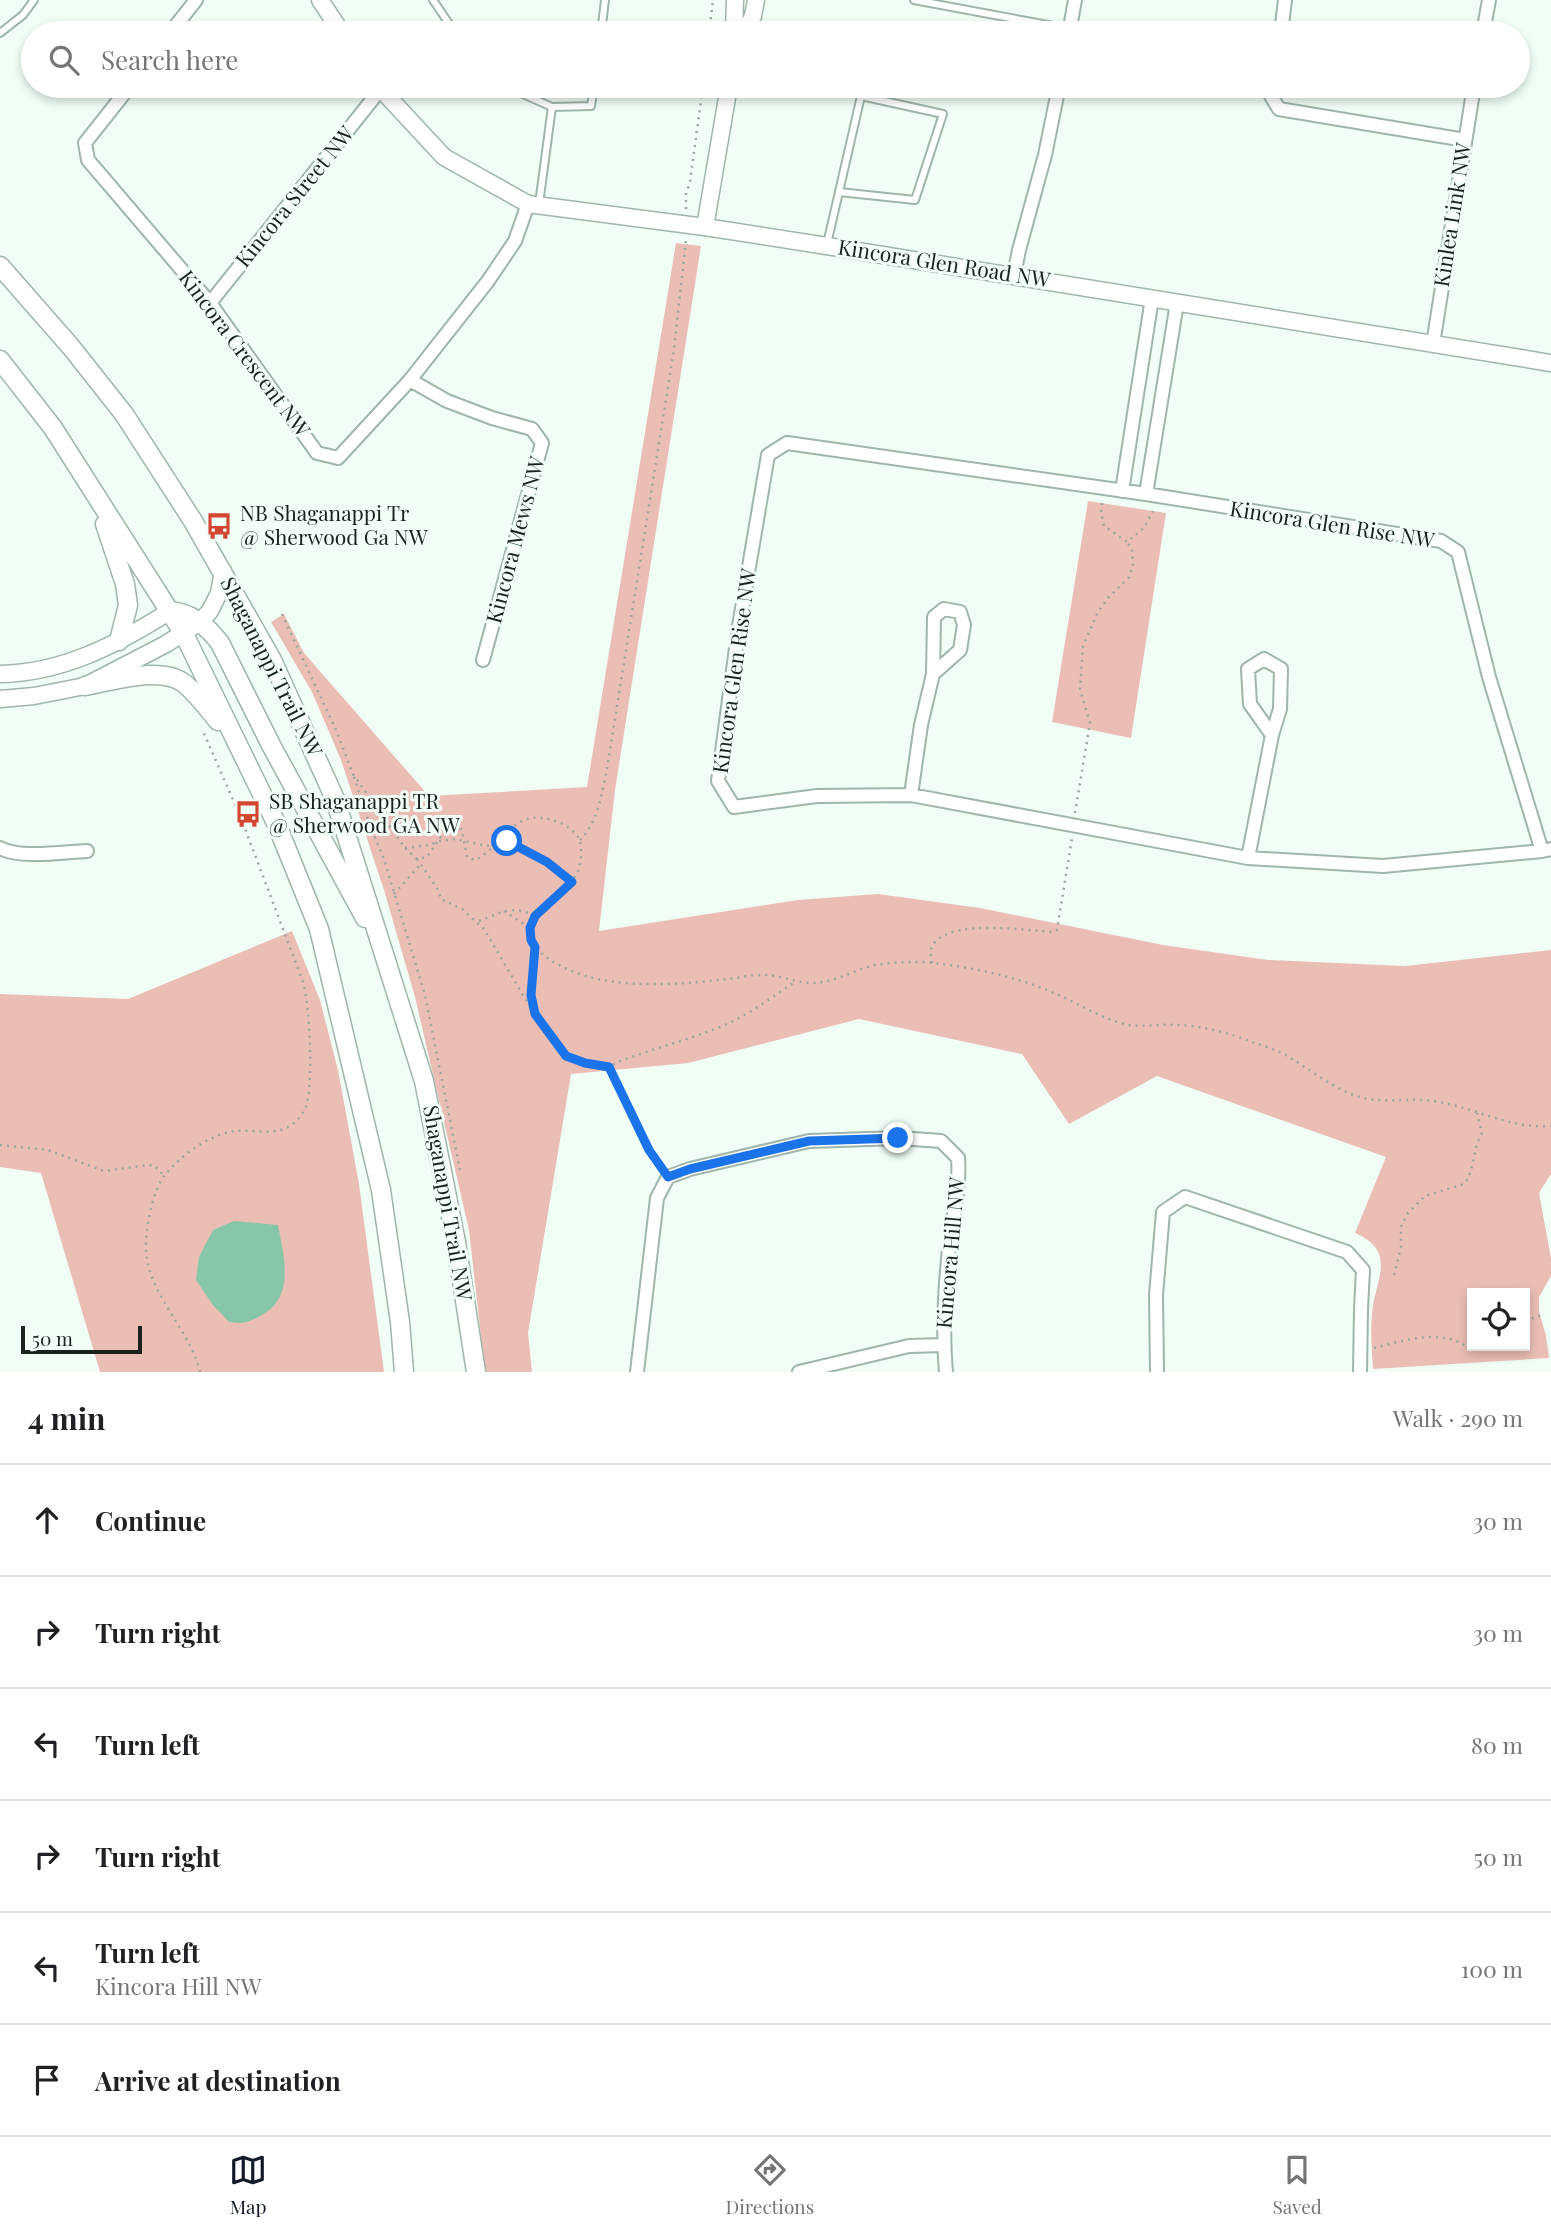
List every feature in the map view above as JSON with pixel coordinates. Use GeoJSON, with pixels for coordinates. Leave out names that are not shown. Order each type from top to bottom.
{"type":"FeatureCollection","features":[{"type":"Feature","properties":{"kind":"main road","name":"Shaganappi Trail NW"},"geometry":{"type":"LineString","coordinates":[[0,266],[71,347],[124,414],[223,571],[272,660],[335,799],[424,1081],[456,1242],[476,1372]]}},
{"type":"Feature","properties":{"kind":"main road"},"geometry":{"type":"LineString","coordinates":[[0,360],[53,428],[184,634],[276,825],[319,929],[381,1190],[400,1322],[404,1372]]}},
{"type":"Feature","properties":{"kind":"main road"},"geometry":{"type":"LineString","coordinates":[[97,501],[125,584],[128,604],[119,641]]}},
{"type":"Feature","properties":{"kind":"main road"},"geometry":{"type":"LineString","coordinates":[[170,611],[181,612],[200,622],[220,643],[271,746],[386,958]]}},
{"type":"Feature","properties":{"kind":"main road"},"geometry":{"type":"LineString","coordinates":[[85,686],[151,674],[171,677],[184,683],[234,740]]}},
{"type":"Feature","properties":{"kind":"street"},"geometry":{"type":"LineString","coordinates":[[179,21],[196,0]]}},
{"type":"Feature","properties":{"kind":"street"},"geometry":{"type":"LineString","coordinates":[[320,0],[334,21]]}},
{"type":"Feature","properties":{"kind":"street"},"geometry":{"type":"LineString","coordinates":[[734,21],[735,0]]}},
{"type":"Feature","properties":{"kind":"street"},"geometry":{"type":"LineString","coordinates":[[750,21],[756,0]]}},
{"type":"Feature","properties":{"kind":"street"},"geometry":{"type":"LineString","coordinates":[[1071,21],[1075,0]]}},
{"type":"Feature","properties":{"kind":"street"},"geometry":{"type":"LineString","coordinates":[[1282,21],[1285,0]]}},
{"type":"Feature","properties":{"kind":"street"},"geometry":{"type":"LineString","coordinates":[[1485,21],[1489,0]]}},
{"type":"Feature","properties":{"kind":"street","name":"Kincora Crescent NW"},"geometry":{"type":"LineString","coordinates":[[121,98],[85,143],[88,160],[210,303],[317,453],[338,458],[410,380],[488,281],[515,241],[534,205]]}},
{"type":"Feature","properties":{"kind":"street","name":"Kincora Street NW"},"geometry":{"type":"LineString","coordinates":[[210,303],[371,98]]}},
{"type":"Feature","properties":{"kind":"street","name":"Kincora Glen Road NW"},"geometry":{"type":"LineString","coordinates":[[388,98],[444,157],[534,205],[705,227],[1014,275],[1551,363]]}},
{"type":"Feature","properties":{"kind":"street"},"geometry":{"type":"LineString","coordinates":[[705,227],[727,98]]}},
{"type":"Feature","properties":{"kind":"street"},"geometry":{"type":"LineString","coordinates":[[1014,275],[1057,98]]}},
{"type":"Feature","properties":{"kind":"street"},"geometry":{"type":"LineString","coordinates":[[1272,98],[1279,109],[1465,140]]}},
{"type":"Feature","properties":{"kind":"street","name":"Kinlea Link NW"},"geometry":{"type":"LineString","coordinates":[[1433,344],[1472,98]]}},
{"type":"Feature","properties":{"kind":"street"},"geometry":{"type":"LineString","coordinates":[[1122,491],[1152,298]]}},
{"type":"Feature","properties":{"kind":"street"},"geometry":{"type":"LineString","coordinates":[[1146,494],[1177,303]]}},
{"type":"Feature","properties":{"kind":"street","name":"Kincora Mews NW"},"geometry":{"type":"LineString","coordinates":[[410,380],[447,401],[532,429],[542,443],[483,660]]}},
{"type":"Feature","properties":{"kind":"street","name":"Kincora Glen Rise NW"},"geometry":{"type":"LineString","coordinates":[[788,443],[1146,494],[1441,541],[1458,552],[1489,677],[1546,850],[1383,866],[1248,858],[911,795],[817,796],[734,807],[718,781],[739,626],[768,455],[788,443]]}},
{"type":"Feature","properties":{"kind":"street"},"geometry":{"type":"LineString","coordinates":[[0,699],[34,696],[85,686],[184,634],[210,611],[219,593],[223,571]]}},
{"type":"Feature","properties":{"kind":"street"},"geometry":{"type":"LineString","coordinates":[[911,795],[921,725],[933,674],[934,617],[944,609],[960,612],[964,625],[960,650],[933,674]]}},
{"type":"Feature","properties":{"kind":"street"},"geometry":{"type":"LineString","coordinates":[[0,674],[53,667],[76,660],[119,641],[170,611]]}},
{"type":"Feature","properties":{"kind":"street"},"geometry":{"type":"LineString","coordinates":[[1248,858],[1272,735],[1280,709],[1281,669],[1264,659],[1248,669],[1250,704],[1272,735]]}},
{"type":"Feature","properties":{"kind":"street"},"geometry":{"type":"LineString","coordinates":[[0,848],[7,852],[87,850]]}},
{"type":"Feature","properties":{"kind":"street","name":"Kincora Hill NW"},"geometry":{"type":"LineString","coordinates":[[668,1177],[690,1169],[809,1141],[898,1138],[941,1141],[958,1158],[959,1180],[946,1278],[946,1372]]}},
{"type":"Feature","properties":{"kind":"street"},"geometry":{"type":"LineString","coordinates":[[637,1372],[657,1198],[668,1177]]}},
{"type":"Feature","properties":{"kind":"street"},"geometry":{"type":"LineString","coordinates":[[1157,1372],[1156,1295],[1163,1212],[1185,1196],[1347,1252],[1363,1270],[1360,1372]]}},
{"type":"Feature","properties":{"kind":"street","name":"Kincora Hill NW"},"geometry":{"type":"LineString","coordinates":[[799,1372],[909,1346],[944,1345]]}},
{"type":"Feature","properties":{"kind":"lane"},"geometry":{"type":"LineString","coordinates":[[0,33],[23,15],[34,0]]}},
{"type":"Feature","properties":{"kind":"lane"},"geometry":{"type":"LineString","coordinates":[[433,0],[447,21]]}},
{"type":"Feature","properties":{"kind":"lane"},"geometry":{"type":"LineString","coordinates":[[603,21],[606,0]]}},
{"type":"Feature","properties":{"kind":"lane"},"geometry":{"type":"LineString","coordinates":[[914,0],[1019,21]]}},
{"type":"Feature","properties":{"kind":"lane"},"geometry":{"type":"LineString","coordinates":[[532,98],[552,107],[591,106],[592,98]]}},
{"type":"Feature","properties":{"kind":"lane"},"geometry":{"type":"LineString","coordinates":[[827,246],[861,98]]}},
{"type":"Feature","properties":{"kind":"lane"},"geometry":{"type":"LineString","coordinates":[[839,192],[915,200],[943,114],[870,98]]}},
{"type":"Feature","properties":{"kind":"lane"},"geometry":{"type":"LineString","coordinates":[[534,205],[552,107]]}},
{"type":"Feature","properties":{"kind":"path"},"geometry":{"type":"LineString","coordinates":[[710,21],[713,0]]}},
{"type":"Feature","properties":{"kind":"path"},"geometry":{"type":"LineString","coordinates":[[686,194],[701,98]]}},
{"type":"Feature","properties":{"kind":"path"},"geometry":{"type":"LineString","coordinates":[[580,840],[589,831],[602,794],[607,769],[670,374],[686,241]]}},
{"type":"Feature","properties":{"kind":"path"},"geometry":{"type":"LineString","coordinates":[[1075,813],[1090,723],[1080,689],[1083,646],[1098,612],[1108,597],[1129,577],[1133,566],[1132,549],[1127,542],[1104,526],[1102,503]]}},
{"type":"Feature","properties":{"kind":"path"},"geometry":{"type":"LineString","coordinates":[[1127,542],[1144,528],[1153,511]]}},
{"type":"Feature","properties":{"kind":"path"},"geometry":{"type":"LineString","coordinates":[[282,614],[336,730],[353,774],[405,848],[417,859],[437,888],[441,899],[462,909],[467,916],[477,921],[535,1014],[566,1056],[609,1067],[730,1023],[796,981]]}},
{"type":"Feature","properties":{"kind":"path"},"geometry":{"type":"LineString","coordinates":[[200,726],[241,818],[303,982],[308,1009],[310,1081],[307,1103],[301,1116],[289,1127],[273,1132],[237,1130],[214,1136],[194,1148],[164,1176],[149,1215],[146,1237],[148,1260],[161,1295],[189,1343],[200,1372]]}},
{"type":"Feature","properties":{"kind":"path"},"geometry":{"type":"LineString","coordinates":[[417,859],[427,857],[448,826],[457,825],[462,830],[467,857],[475,860],[484,856],[512,828],[528,819],[545,819],[572,831],[580,840],[581,862],[572,882],[535,916],[530,928],[531,940],[544,957],[600,980],[625,983],[715,980],[766,975],[811,983],[842,978],[874,965],[932,962],[1018,981],[1054,993],[1097,1014],[1129,1025],[1179,1025],[1247,1040],[1285,1054],[1348,1093],[1370,1101],[1423,1100],[1449,1103],[1508,1121],[1540,1127],[1551,1126]]}},
{"type":"Feature","properties":{"kind":"path"},"geometry":{"type":"LineString","coordinates":[[932,962],[930,951],[936,940],[951,933],[979,928],[1052,932],[1057,930],[1072,837]]}},
{"type":"Feature","properties":{"kind":"path"},"geometry":{"type":"LineString","coordinates":[[405,848],[456,839],[487,846],[507,841],[547,862],[572,882]]}},
{"type":"Feature","properties":{"kind":"path"},"geometry":{"type":"LineString","coordinates":[[394,894],[420,865]]}},
{"type":"Feature","properties":{"kind":"path"},"geometry":{"type":"LineString","coordinates":[[477,921],[504,911],[523,910],[535,916]]}},
{"type":"Feature","properties":{"kind":"path"},"geometry":{"type":"LineString","coordinates":[[504,911],[530,928]]}},
{"type":"Feature","properties":{"kind":"path"},"geometry":{"type":"LineString","coordinates":[[535,947],[531,995],[535,1014]]}},
{"type":"Feature","properties":{"kind":"path"},"geometry":{"type":"LineString","coordinates":[[609,1067],[649,1150],[668,1177]]}},
{"type":"Feature","properties":{"kind":"path"},"geometry":{"type":"LineString","coordinates":[[1394,1275],[1402,1247],[1401,1227],[1408,1213],[1424,1196],[1464,1184],[1468,1180],[1476,1144],[1482,1133],[1477,1112]]}},
{"type":"Feature","properties":{"kind":"path"},"geometry":{"type":"LineString","coordinates":[[0,1145],[48,1150],[104,1171],[142,1164],[155,1166],[164,1176]]}},
{"type":"Feature","properties":{"kind":"path"},"geometry":{"type":"LineString","coordinates":[[1530,1319],[1541,1315]]}},
{"type":"Feature","properties":{"kind":"path"},"geometry":{"type":"LineString","coordinates":[[1370,1350],[1417,1338],[1451,1339],[1467,1346]]}},
{"type":"Feature","properties":{"kind":"shaded area"},"geometry":{"type":"Polygon","coordinates":[[[676,243],[701,246],[615,790],[599,931],[798,900],[878,894],[980,908],[1163,945],[1268,960],[1405,966],[1551,950],[1551,1174],[1539,1193],[1551,1258],[1551,1276],[1539,1297],[1539,1311],[1549,1358],[1373,1369],[1371,1321],[1381,1268],[1380,1258],[1368,1241],[1355,1233],[1386,1157],[1157,1076],[1069,1124],[1022,1054],[859,1019],[688,1063],[571,1074],[528,1333],[532,1372],[485,1372],[469,1230],[415,997],[384,890],[341,760],[312,692],[271,622],[284,614],[304,653],[429,796],[587,787],[676,243]]]}},
{"type":"Feature","properties":{"kind":"shaded area"},"geometry":{"type":"Polygon","coordinates":[[[1088,501],[1166,513],[1131,738],[1052,722],[1088,501]]]}},
{"type":"Feature","properties":{"kind":"shaded area"},"geometry":{"type":"Polygon","coordinates":[[[292,931],[320,1000],[338,1070],[359,1184],[384,1372],[100,1372],[41,1173],[0,1167],[0,994],[128,999],[292,931]]]}},
{"type":"Feature","properties":{"kind":"shaded area"},"geometry":{"type":"Polygon","coordinates":[[[234,1221],[278,1225],[284,1263],[285,1276],[279,1299],[260,1316],[242,1323],[229,1322],[196,1280],[199,1257],[213,1230],[234,1221]]]}},
{"type":"Feature","properties":{"kind":"place","name":"NB Shaganappi Tr @ Sherwood Ga NW"},"geometry":{"type":"Point","coordinates":[219,526]}},
{"type":"Feature","properties":{"kind":"place","name":"SB Shaganappi TR @ Sherwood GA NW"},"geometry":{"type":"Point","coordinates":[248,814]}},
{"type":"Feature","properties":{"kind":"route"},"geometry":{"type":"LineString","coordinates":[[507,841],[547,862],[572,882],[544,906],[535,916],[530,928],[535,947],[531,995],[535,1014],[566,1056],[609,1067],[649,1150],[668,1177],[690,1169],[809,1141],[898,1138]]}}]}
